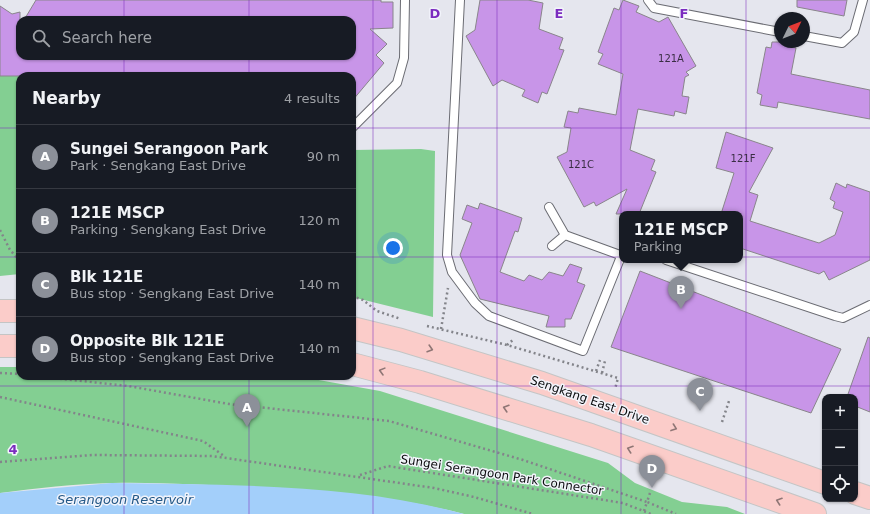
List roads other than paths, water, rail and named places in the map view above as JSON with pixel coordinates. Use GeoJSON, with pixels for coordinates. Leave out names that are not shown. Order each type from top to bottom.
{"type":"FeatureCollection","features":[{"type":"Feature","properties":{"kind":"main road"},"geometry":{"type":"LineString","coordinates":[[0,312],[16,311]]}},
{"type":"Feature","properties":{"kind":"main road","name":"Sengkang East Drive"},"geometry":{"type":"LineString","coordinates":[[356,329],[401,340],[549,386],[822,481]]}},
{"type":"Feature","properties":{"kind":"main road"},"geometry":{"type":"LineString","coordinates":[[0,346],[16,346]]}},
{"type":"Feature","properties":{"kind":"main road"},"geometry":{"type":"LineString","coordinates":[[356,365],[420,382],[591,435],[816,514]]}},
{"type":"Feature","properties":{"kind":"main road"},"geometry":{"type":"LineString","coordinates":[[858,494],[870,498]]}},
{"type":"Feature","properties":{"kind":"lane"},"geometry":{"type":"LineString","coordinates":[[356,124],[397,83],[404,58],[405,0]]}},
{"type":"Feature","properties":{"kind":"lane"},"geometry":{"type":"LineString","coordinates":[[460,0],[447,256],[452,272],[475,303],[489,316],[583,351],[619,259]]}},
{"type":"Feature","properties":{"kind":"lane"},"geometry":{"type":"LineString","coordinates":[[648,0],[654,8],[774,31]]}},
{"type":"Feature","properties":{"kind":"lane"},"geometry":{"type":"LineString","coordinates":[[810,37],[842,43],[848,40],[854,32],[863,0]]}},
{"type":"Feature","properties":{"kind":"lane"},"geometry":{"type":"LineString","coordinates":[[549,207],[565,235],[619,253]]}},
{"type":"Feature","properties":{"kind":"lane"},"geometry":{"type":"LineString","coordinates":[[552,246],[565,235]]}},
{"type":"Feature","properties":{"kind":"lane"},"geometry":{"type":"LineString","coordinates":[[682,263],[843,318],[870,305]]}},
{"type":"Feature","properties":{"kind":"water","name":"Serangoon Reservoir"},"geometry":{"type":"Polygon","coordinates":[[[112,483],[199,484],[334,491],[378,496],[464,514],[0,514],[0,493],[112,483]]]}},
{"type":"Feature","properties":{"kind":"place","name":"121E MSCP"},"geometry":{"type":"Point","coordinates":[681,309]}},
{"type":"Feature","properties":{"kind":"place","name":"Blk 121E"},"geometry":{"type":"Point","coordinates":[700,411]}},
{"type":"Feature","properties":{"kind":"place","name":"Sungei Serangoon Park"},"geometry":{"type":"Point","coordinates":[247,427]}},
{"type":"Feature","properties":{"kind":"place","name":"Opposite Blk 121E"},"geometry":{"type":"Point","coordinates":[652,488]}}]}
